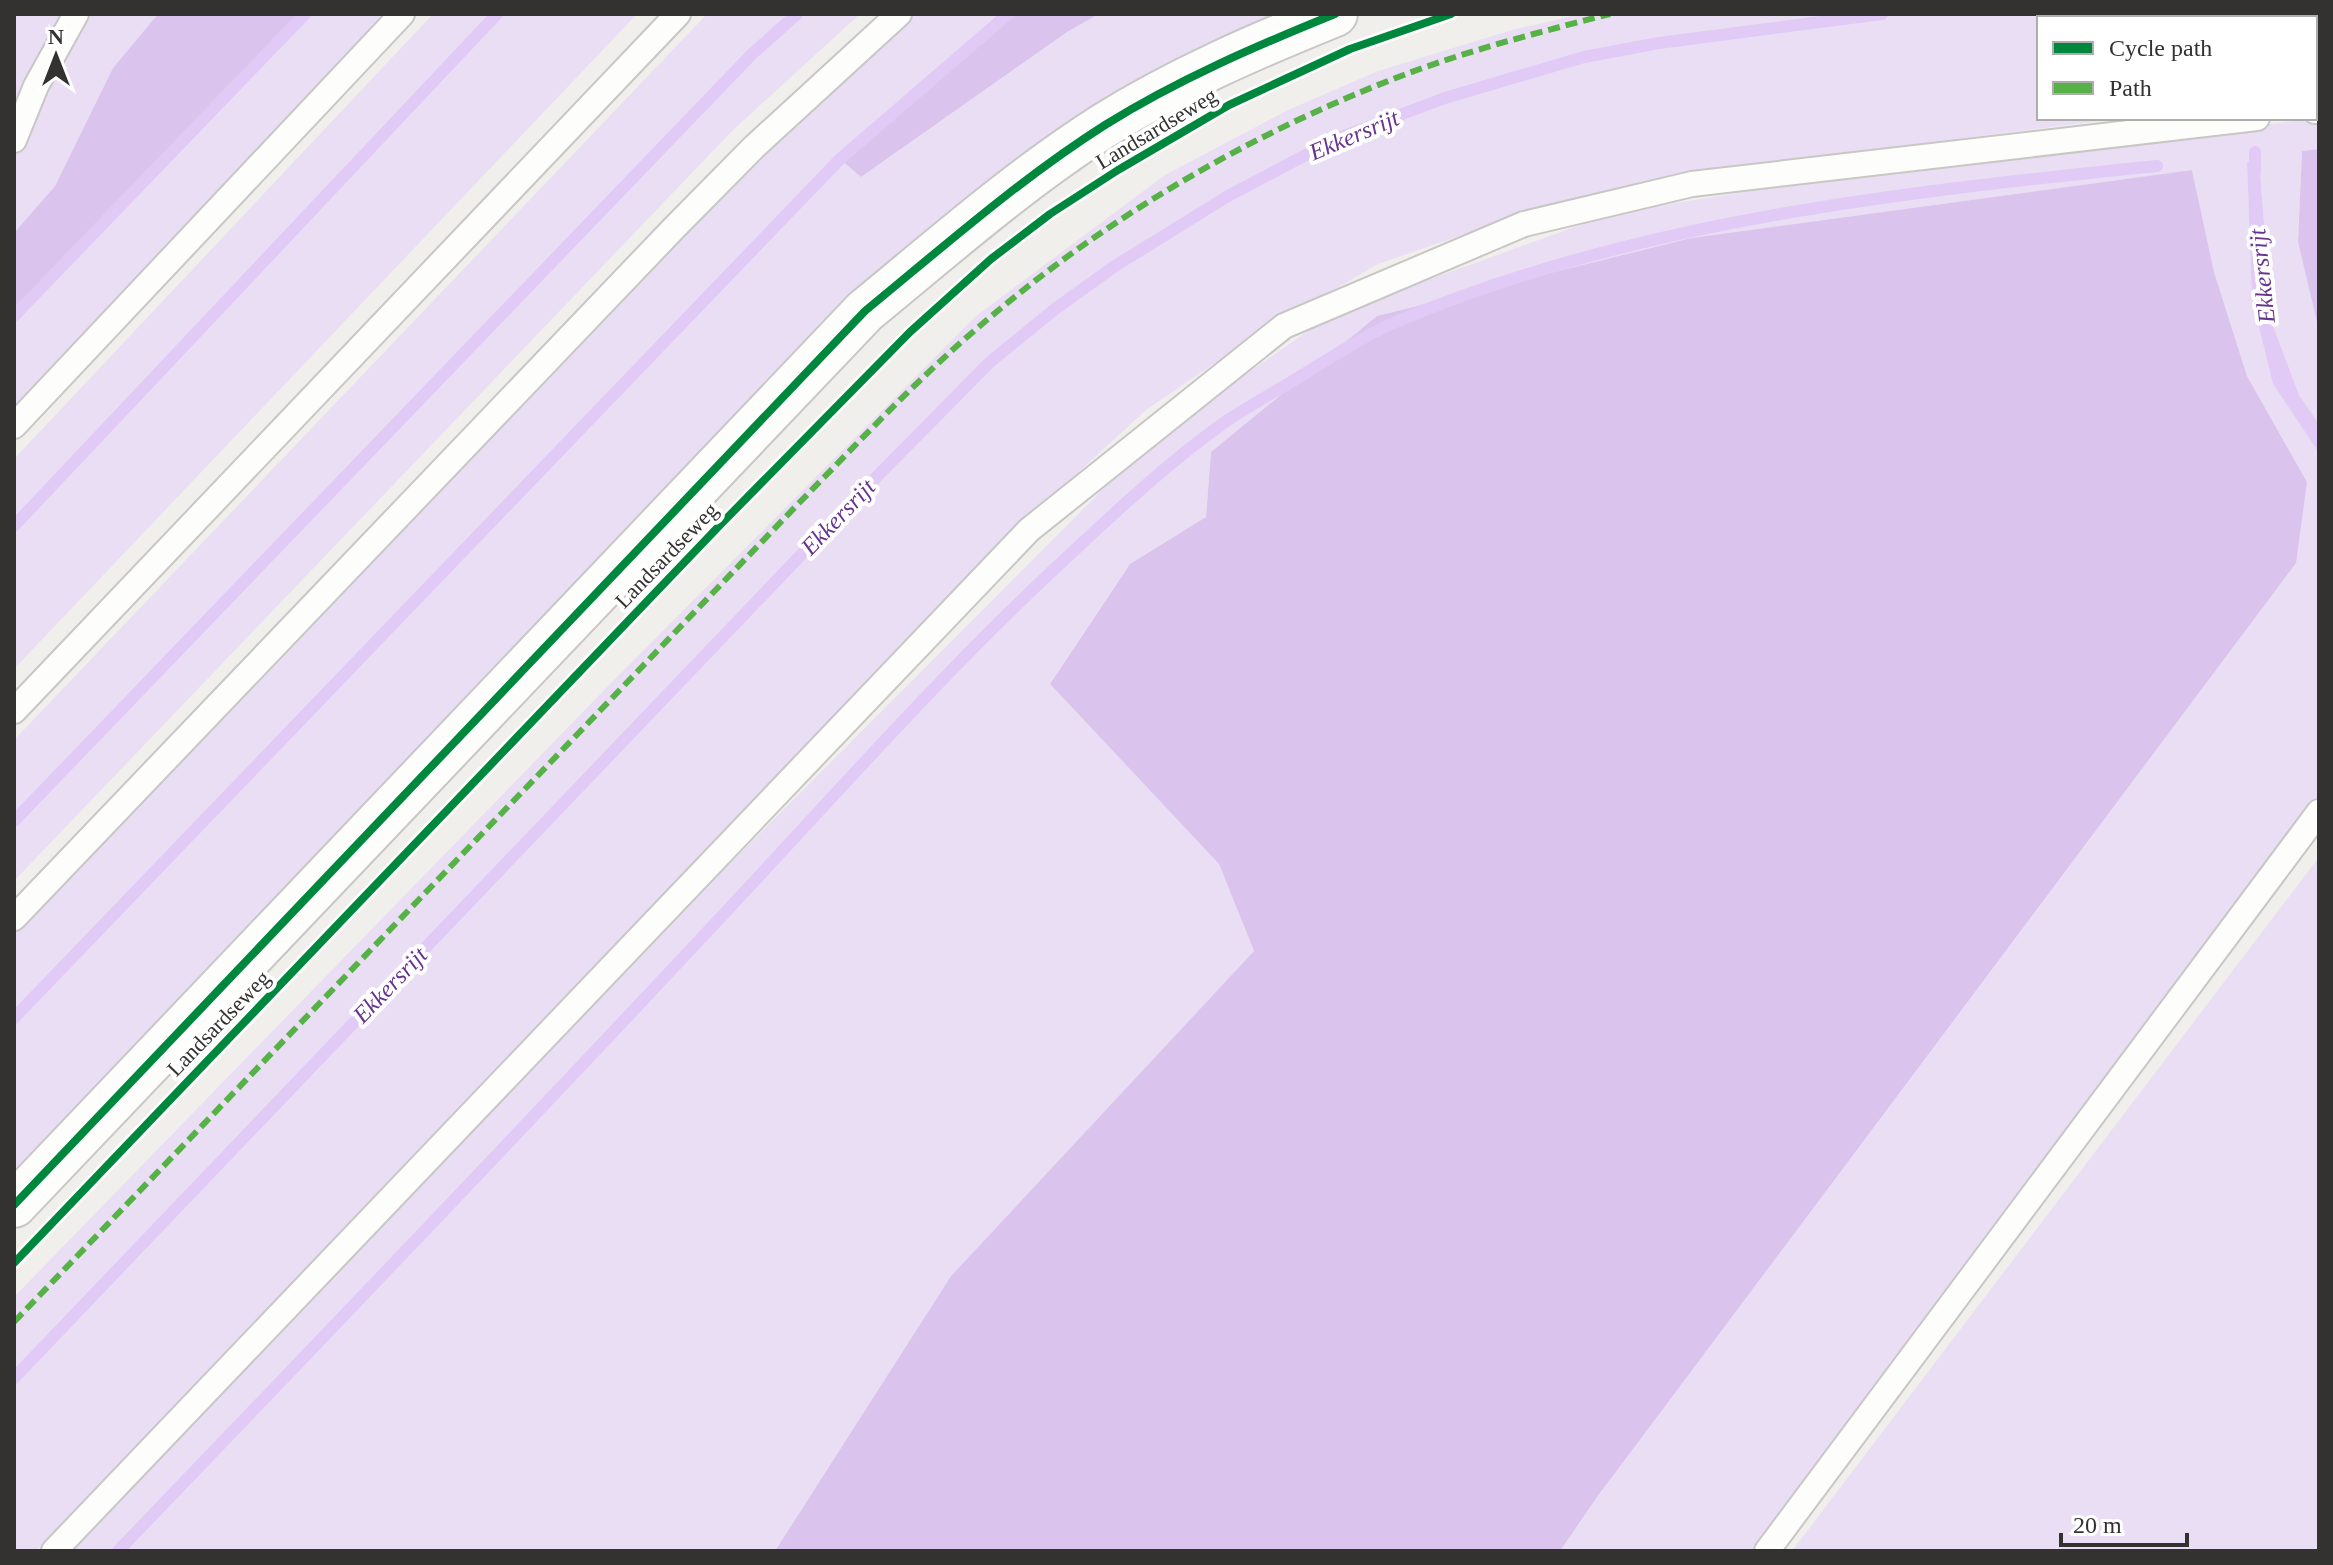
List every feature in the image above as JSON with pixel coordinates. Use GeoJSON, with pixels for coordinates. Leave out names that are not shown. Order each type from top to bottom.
{"type":"FeatureCollection","features":[{"type":"Feature","properties":{"kind":"street","name":"Landsardseweg"},"geometry":{"type":"LineString","coordinates":[[14,1205],[865,311],[999,201],[1106,125],[1250,48],[1335,14]]}},
{"type":"Feature","properties":{"kind":"lane"},"geometry":{"type":"LineString","coordinates":[[14,140],[36,86],[76,14]]}},
{"type":"Feature","properties":{"kind":"lane"},"geometry":{"type":"LineString","coordinates":[[14,426],[402,14]]}},
{"type":"Feature","properties":{"kind":"lane"},"geometry":{"type":"LineString","coordinates":[[14,711],[678,14]]}},
{"type":"Feature","properties":{"kind":"lane"},"geometry":{"type":"LineString","coordinates":[[14,918],[674,228],[754,147],[899,14]]}},
{"type":"Feature","properties":{"kind":"lane"},"geometry":{"type":"LineString","coordinates":[[54,1551],[1029,530],[1284,326],[1524,224],[1692,184],[2240,120]]}},
{"type":"Feature","properties":{"kind":"lane"},"geometry":{"type":"LineString","coordinates":[[1767,1551],[2319,812]]}},
{"type":"Feature","properties":{"kind":"shaded area"},"geometry":{"type":"Polygon","coordinates":[[[14,14],[158,14],[113,68],[55,186],[14,233],[14,14]]]}},
{"type":"Feature","properties":{"kind":"shaded area"},"geometry":{"type":"Polygon","coordinates":[[[158,14],[305,14],[14,316],[14,233],[55,186],[113,68],[158,14]]]}},
{"type":"Feature","properties":{"kind":"shaded area"},"geometry":{"type":"Polygon","coordinates":[[[305,14],[402,14],[14,426],[14,316],[305,14]]]}},
{"type":"Feature","properties":{"kind":"shaded area"},"geometry":{"type":"Polygon","coordinates":[[[433,14],[637,14],[14,669],[14,459],[433,14]]]}},
{"type":"Feature","properties":{"kind":"shaded area"},"geometry":{"type":"Polygon","coordinates":[[[707,14],[860,14],[733,130],[14,881],[14,740],[707,14]]]}},
{"type":"Feature","properties":{"kind":"shaded area"},"geometry":{"type":"Polygon","coordinates":[[[899,14],[1008,14],[841,159],[861,177],[1067,32],[1099,14],[1283,14],[1086,119],[14,1176],[14,918],[899,14]]]}},
{"type":"Feature","properties":{"kind":"shaded area"},"geometry":{"type":"Polygon","coordinates":[[[1008,14],[1099,14],[1067,32],[861,177],[840,159],[1008,14]]]}},
{"type":"Feature","properties":{"kind":"shaded area"},"geometry":{"type":"Polygon","coordinates":[[[1581,14],[2319,14],[2319,94],[2317,16],[2037,16],[2037,120],[2107,120],[1676,174],[1552,204],[1378,264],[1256,335],[1146,410],[1009,536],[36,1551],[14,1551],[14,1297],[611,683],[976,316],[1165,175],[1288,110],[1378,71],[1512,30],[1581,14]]]}},
{"type":"Feature","properties":{"kind":"shaded area"},"geometry":{"type":"Polygon","coordinates":[[[2317,118],[2319,149],[2302,151],[2298,242],[2319,331],[2319,424],[2299,395],[2272,323],[2259,160],[2247,163],[2252,299],[2273,384],[2319,453],[2319,805],[1761,1551],[1560,1551],[2307,482],[2247,376],[2214,272],[2192,170],[1691,238],[1377,316],[1211,452],[1206,517],[1130,564],[1050,684],[1219,864],[1254,951],[951,1276],[775,1551],[66,1551],[518,1076],[1154,438],[1331,315],[1616,212],[1920,165],[2317,118]]]}},
{"type":"Feature","properties":{"kind":"shaded area"},"geometry":{"type":"Polygon","coordinates":[[[2319,149],[2319,331],[2298,242],[2302,151],[2319,149]]]}},
{"type":"Feature","properties":{"kind":"shaded area"},"geometry":{"type":"Polygon","coordinates":[[[2192,170],[2214,272],[2247,376],[2307,482],[2296,563],[1600,1493],[1560,1551],[775,1551],[951,1276],[1254,951],[1219,864],[1050,684],[1130,564],[1206,517],[1211,452],[1377,316],[1691,238],[2192,170]]]}},
{"type":"Feature","properties":{"kind":"shaded area"},"geometry":{"type":"Polygon","coordinates":[[[2319,857],[2319,1551],[1792,1551],[2319,857]]]}},
{"type":"Feature","properties":{"kind":"water"},"geometry":{"type":"Polygon","coordinates":[[[2253,159],[2259,160],[2272,323],[2299,395],[2319,424],[2319,453],[2273,384],[2252,299],[2247,163],[2253,159]]]}},
{"type":"Feature","properties":{"kind":"waterway"},"geometry":{"type":"LineString","coordinates":[[14,316],[305,14]]}},
{"type":"Feature","properties":{"kind":"waterway"},"geometry":{"type":"LineString","coordinates":[[14,526],[497,14]]}},
{"type":"Feature","properties":{"kind":"waterway"},"geometry":{"type":"LineString","coordinates":[[14,821],[752,54],[797,14]]}},
{"type":"Feature","properties":{"kind":"waterway"},"geometry":{"type":"LineString","coordinates":[[14,1018],[840,159],[1008,14]]}},
{"type":"Feature","properties":{"kind":"waterway","name":"Ekkersrijt"},"geometry":{"type":"LineString","coordinates":[[14,1378],[843,511],[990,362],[1055,309],[1115,266],[1228,196],[1338,138],[1445,98],[1584,57],[1659,43],[1882,14]]}},
{"type":"Feature","properties":{"kind":"waterway","name":"Ekkersrijt"},"geometry":{"type":"LineString","coordinates":[[2255,152],[2255,173]]}},
{"type":"Feature","properties":{"kind":"waterway"},"geometry":{"type":"LineString","coordinates":[[118,1551],[496,1156],[985,636],[1131,498],[1225,422],[1388,325],[1493,285],[1586,257],[1774,215],[1966,187],[2157,166]]}},
{"type":"Feature","properties":{"kind":"marked path"},"geometry":{"type":"LineString","coordinates":[[14,1322],[865,435],[957,346],[1028,286],[1180,182],[1289,124],[1427,67],[1610,14]]}},
{"type":"Feature","properties":{"kind":"cycle path"},"geometry":{"type":"LineString","coordinates":[[14,1205],[865,311],[1012,191],[1105,125],[1217,65],[1335,14]]}},
{"type":"Feature","properties":{"kind":"cycle path"},"geometry":{"type":"LineString","coordinates":[[14,1263],[721,524],[910,332],[991,259],[1050,214],[1229,105],[1350,49],[1451,14]]}}]}
